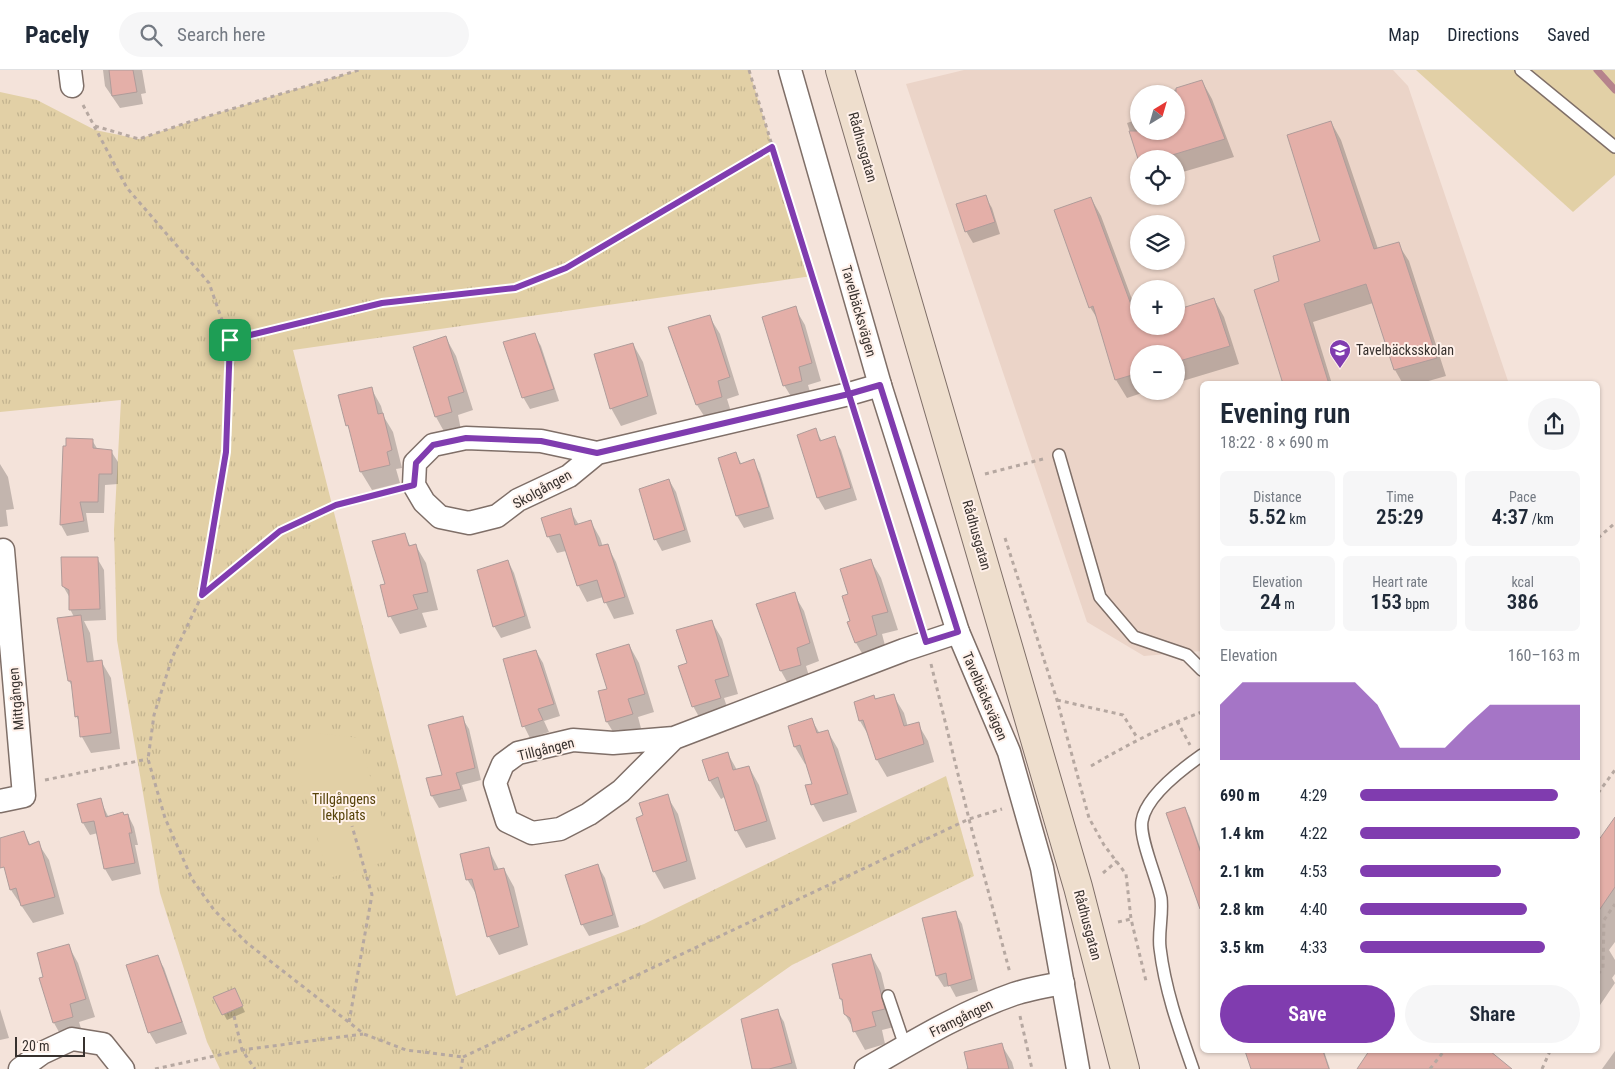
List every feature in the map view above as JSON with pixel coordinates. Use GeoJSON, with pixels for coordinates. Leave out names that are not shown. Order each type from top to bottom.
{"type":"FeatureCollection","features":[{"type":"Feature","properties":{"kind":"main road","name":"Rådhusgatan"},"geometry":{"type":"LineString","coordinates":[[840,70],[1031,722],[1078,887],[1125,1069]]}},
{"type":"Feature","properties":{"kind":"main road","name":"Rådhusgatan"},"geometry":{"type":"LineString","coordinates":[[1108,1002],[1135,1069]]}},
{"type":"Feature","properties":{"kind":"street","name":"Tavelbäcksvägen"},"geometry":{"type":"LineString","coordinates":[[790,70],[880,385],[958,632],[1009,752],[1042,868],[1078,1069]]}},
{"type":"Feature","properties":{"kind":"street","name":"Skolgången"},"geometry":{"type":"LineString","coordinates":[[597,453],[569,476],[518,500],[498,516],[470,523],[440,517],[424,502],[414,485],[416,463],[433,445],[466,438],[541,441],[597,453],[849,394],[880,385]]}},
{"type":"Feature","properties":{"kind":"street","name":"Mittgången"},"geometry":{"type":"LineString","coordinates":[[0,551],[4,550],[23,785]]}},
{"type":"Feature","properties":{"kind":"street","name":"Tillgången"},"geometry":{"type":"LineString","coordinates":[[674,738],[621,791],[589,814],[560,829],[532,834],[507,821],[495,783],[503,764],[518,754],[573,740],[613,743],[674,738],[926,642],[958,632]]}},
{"type":"Feature","properties":{"kind":"street"},"geometry":{"type":"LineString","coordinates":[[0,801],[24,796],[23,785]]}},
{"type":"Feature","properties":{"kind":"street","name":"Framgången"},"geometry":{"type":"LineString","coordinates":[[866,1069],[905,1046],[976,1009],[1016,994],[1063,983]]}},
{"type":"Feature","properties":{"kind":"street"},"geometry":{"type":"LineString","coordinates":[[20,1069],[42,1053],[72,1039],[103,1044],[123,1069]]}},
{"type":"Feature","properties":{"kind":"lane"},"geometry":{"type":"LineString","coordinates":[[1521,70],[1615,147]]}},
{"type":"Feature","properties":{"kind":"lane"},"geometry":{"type":"LineString","coordinates":[[1058,455],[1100,597],[1134,637],[1187,655],[1200,668]]}},
{"type":"Feature","properties":{"kind":"lane"},"geometry":{"type":"LineString","coordinates":[[1193,1069],[1170,1000],[1160,946],[1161,900],[1154,869],[1142,832],[1142,820],[1147,808],[1160,789],[1200,757]]}},
{"type":"Feature","properties":{"kind":"lane"},"geometry":{"type":"LineString","coordinates":[[888,996],[905,1046]]}},
{"type":"Feature","properties":{"kind":"path"},"geometry":{"type":"LineString","coordinates":[[94,125],[139,140],[189,122],[359,70]]}},
{"type":"Feature","properties":{"kind":"path"},"geometry":{"type":"LineString","coordinates":[[749,70],[926,642],[969,819],[1016,994],[1032,1069]]}},
{"type":"Feature","properties":{"kind":"path"},"geometry":{"type":"LineString","coordinates":[[92,121],[127,188],[209,283],[230,340],[226,452],[202,595],[172,658],[154,715],[148,759],[165,818],[192,879],[214,910],[247,943],[364,1034],[406,1050],[463,1057],[969,819],[1004,808]]}},
{"type":"Feature","properties":{"kind":"path"},"geometry":{"type":"LineString","coordinates":[[230,340],[382,303],[515,288],[566,268],[772,147]]}},
{"type":"Feature","properties":{"kind":"path"},"geometry":{"type":"LineString","coordinates":[[988,483],[985,474],[1058,455]]}},
{"type":"Feature","properties":{"kind":"path"},"geometry":{"type":"LineString","coordinates":[[202,595],[280,531],[336,505],[414,485]]}},
{"type":"Feature","properties":{"kind":"path"},"geometry":{"type":"LineString","coordinates":[[1600,536],[1615,523]]}},
{"type":"Feature","properties":{"kind":"path"},"geometry":{"type":"LineString","coordinates":[[1003,530],[1056,700],[1088,818],[1104,845],[1126,874],[1131,918],[1147,984]]}},
{"type":"Feature","properties":{"kind":"path"},"geometry":{"type":"LineString","coordinates":[[1056,700],[1123,715],[1138,739]]}},
{"type":"Feature","properties":{"kind":"path"},"geometry":{"type":"LineString","coordinates":[[1091,766],[1138,739],[1200,713]]}},
{"type":"Feature","properties":{"kind":"path"},"geometry":{"type":"LineString","coordinates":[[1177,721],[1200,757]]}},
{"type":"Feature","properties":{"kind":"path"},"geometry":{"type":"LineString","coordinates":[[23,785],[148,759]]}},
{"type":"Feature","properties":{"kind":"path"},"geometry":{"type":"LineString","coordinates":[[1600,790],[1615,770]]}},
{"type":"Feature","properties":{"kind":"path"},"geometry":{"type":"LineString","coordinates":[[349,1022],[372,895],[352,826]]}},
{"type":"Feature","properties":{"kind":"path"},"geometry":{"type":"LineString","coordinates":[[1104,872],[1117,860]]}},
{"type":"Feature","properties":{"kind":"path"},"geometry":{"type":"LineString","coordinates":[[1600,972],[1603,968],[1604,920],[1615,904]]}},
{"type":"Feature","properties":{"kind":"path"},"geometry":{"type":"LineString","coordinates":[[1118,922],[1131,918]]}},
{"type":"Feature","properties":{"kind":"path"},"geometry":{"type":"LineString","coordinates":[[234,1016],[242,1050],[255,1069]]}},
{"type":"Feature","properties":{"kind":"path"},"geometry":{"type":"LineString","coordinates":[[155,1069],[242,1050],[364,1034]]}},
{"type":"Feature","properties":{"kind":"path"},"geometry":{"type":"LineString","coordinates":[[1430,1069],[1442,1053]]}},
{"type":"Feature","properties":{"kind":"path"},"geometry":{"type":"LineString","coordinates":[[1542,1069],[1549,1053]]}},
{"type":"Feature","properties":{"kind":"path"},"geometry":{"type":"LineString","coordinates":[[461,1069],[463,1057]]}},
{"type":"Feature","properties":{"kind":"shaded area","name":"Tavelbäcksskolan"},"geometry":{"type":"Polygon","coordinates":[[[964,70],[1393,70],[1408,86],[1508,381],[1200,381],[1200,651],[1144,656],[1087,622],[906,84],[964,70]]]}},
{"type":"Feature","properties":{"kind":"green space"},"geometry":{"type":"Polygon","coordinates":[[[359,70],[749,70],[812,276],[293,350],[456,996],[644,924],[946,776],[974,876],[792,965],[644,1069],[220,1069],[207,1042],[160,893],[117,640],[114,530],[121,400],[0,412],[0,92],[37,100],[95,130],[139,139],[359,70]]]}},
{"type":"Feature","properties":{"kind":"green space"},"geometry":{"type":"Polygon","coordinates":[[[1416,70],[1615,70],[1615,175],[1573,212],[1416,70]]]}},
{"type":"Feature","properties":{"kind":"green space","name":"Tillgångens lekplats"},"geometry":{"type":"Polygon","coordinates":[[[316,733],[359,738],[394,859],[329,878],[293,754],[316,733]]]}},
{"type":"Feature","properties":{"kind":"building"},"geometry":{"type":"Polygon","coordinates":[[[109,70],[133,70],[137,92],[112,96],[109,70]]]}},
{"type":"Feature","properties":{"kind":"building"},"geometry":{"type":"Polygon","coordinates":[[[1202,80],[1225,139],[1185,151],[1135,150],[1132,140],[1185,140],[1185,85],[1202,80]]]}},
{"type":"Feature","properties":{"kind":"building"},"geometry":{"type":"Polygon","coordinates":[[[1331,121],[1374,249],[1399,242],[1437,358],[1394,370],[1366,284],[1304,304],[1328,381],[1282,381],[1254,290],[1279,281],[1273,256],[1320,241],[1287,135],[1331,121]]]}},
{"type":"Feature","properties":{"kind":"building"},"geometry":{"type":"Polygon","coordinates":[[[986,195],[995,222],[965,232],[956,204],[986,195]]]}},
{"type":"Feature","properties":{"kind":"building"},"geometry":{"type":"Polygon","coordinates":[[[1091,197],[1130,302],[1130,335],[1185,335],[1185,307],[1214,298],[1230,346],[1185,359],[1185,345],[1130,345],[1130,376],[1115,380],[1093,306],[1089,308],[1054,210],[1091,197]]]}},
{"type":"Feature","properties":{"kind":"building"},"geometry":{"type":"Polygon","coordinates":[[[796,306],[812,363],[799,367],[802,381],[783,386],[762,317],[796,306]]]}},
{"type":"Feature","properties":{"kind":"building"},"geometry":{"type":"Polygon","coordinates":[[[710,315],[730,377],[718,381],[722,397],[696,405],[668,327],[710,315]]]}},
{"type":"Feature","properties":{"kind":"building"},"geometry":{"type":"Polygon","coordinates":[[[535,333],[554,389],[522,398],[503,342],[535,333]]]}},
{"type":"Feature","properties":{"kind":"building"},"geometry":{"type":"Polygon","coordinates":[[[446,336],[464,392],[448,397],[452,412],[435,417],[413,347],[446,336]]]}},
{"type":"Feature","properties":{"kind":"building"},"geometry":{"type":"Polygon","coordinates":[[[633,343],[648,396],[610,409],[594,354],[633,343]]]}},
{"type":"Feature","properties":{"kind":"building"},"geometry":{"type":"Polygon","coordinates":[[[372,387],[378,414],[383,413],[392,450],[387,452],[390,465],[360,472],[338,395],[372,387]]]}},
{"type":"Feature","properties":{"kind":"building"},"geometry":{"type":"Polygon","coordinates":[[[816,428],[820,441],[835,436],[851,488],[817,498],[797,435],[816,428]]]}},
{"type":"Feature","properties":{"kind":"building"},"geometry":{"type":"Polygon","coordinates":[[[66,438],[93,439],[93,448],[112,450],[112,474],[99,474],[98,502],[80,502],[84,521],[60,525],[63,446],[66,446],[66,438]]]}},
{"type":"Feature","properties":{"kind":"building"},"geometry":{"type":"Polygon","coordinates":[[[736,452],[740,464],[754,459],[769,507],[736,516],[718,458],[736,452]]]}},
{"type":"Feature","properties":{"kind":"building"},"geometry":{"type":"Polygon","coordinates":[[[669,479],[685,530],[654,540],[639,489],[669,479]]]}},
{"type":"Feature","properties":{"kind":"building"},"geometry":{"type":"Polygon","coordinates":[[[571,508],[575,525],[591,520],[599,546],[608,544],[625,597],[604,603],[597,580],[577,586],[560,534],[547,537],[541,518],[571,508]]]}},
{"type":"Feature","properties":{"kind":"building"},"geometry":{"type":"Polygon","coordinates":[[[405,533],[409,546],[416,544],[428,592],[413,595],[418,609],[388,617],[380,585],[385,584],[372,541],[405,533]]]}},
{"type":"Feature","properties":{"kind":"building"},"geometry":{"type":"Polygon","coordinates":[[[61,557],[98,557],[100,609],[69,610],[69,590],[62,586],[61,557]]]}},
{"type":"Feature","properties":{"kind":"building"},"geometry":{"type":"Polygon","coordinates":[[[871,559],[888,612],[872,616],[877,635],[855,643],[847,622],[850,621],[842,596],[848,594],[840,569],[871,559]]]}},
{"type":"Feature","properties":{"kind":"building"},"geometry":{"type":"Polygon","coordinates":[[[508,560],[525,616],[493,627],[477,570],[508,560]]]}},
{"type":"Feature","properties":{"kind":"building"},"geometry":{"type":"Polygon","coordinates":[[[795,592],[810,643],[797,648],[801,665],[780,671],[756,604],[795,592]]]}},
{"type":"Feature","properties":{"kind":"building"},"geometry":{"type":"Polygon","coordinates":[[[81,615],[87,662],[102,660],[111,733],[80,737],[78,716],[75,717],[71,681],[68,681],[57,618],[81,615]]]}},
{"type":"Feature","properties":{"kind":"building"},"geometry":{"type":"Polygon","coordinates":[[[712,620],[729,676],[715,680],[721,698],[692,707],[678,666],[687,663],[676,630],[712,620]]]}},
{"type":"Feature","properties":{"kind":"building"},"geometry":{"type":"Polygon","coordinates":[[[629,644],[645,694],[628,699],[633,714],[606,722],[598,691],[607,689],[596,654],[629,644]]]}},
{"type":"Feature","properties":{"kind":"building"},"geometry":{"type":"Polygon","coordinates":[[[536,650],[554,704],[538,709],[543,720],[522,727],[503,659],[536,650]]]}},
{"type":"Feature","properties":{"kind":"building"},"geometry":{"type":"Polygon","coordinates":[[[894,694],[904,726],[919,722],[924,744],[876,760],[863,720],[859,721],[854,702],[874,695],[875,699],[894,694]]]}},
{"type":"Feature","properties":{"kind":"building"},"geometry":{"type":"Polygon","coordinates":[[[463,716],[475,768],[456,773],[461,789],[431,796],[426,778],[442,775],[428,725],[463,716]]]}},
{"type":"Feature","properties":{"kind":"building"},"geometry":{"type":"Polygon","coordinates":[[[812,718],[817,733],[828,730],[848,794],[811,805],[805,785],[812,784],[800,745],[794,747],[788,726],[812,718]]]}},
{"type":"Feature","properties":{"kind":"building"},"geometry":{"type":"Polygon","coordinates":[[[728,752],[733,770],[749,766],[767,821],[735,831],[718,777],[709,781],[702,760],[728,752]]]}},
{"type":"Feature","properties":{"kind":"building"},"geometry":{"type":"Polygon","coordinates":[[[668,794],[687,861],[653,872],[636,818],[643,815],[639,803],[668,794]]]}},
{"type":"Feature","properties":{"kind":"building"},"geometry":{"type":"Polygon","coordinates":[[[101,798],[106,817],[123,812],[124,815],[128,814],[132,833],[129,833],[135,863],[104,869],[94,821],[82,823],[77,804],[101,798]]]}},
{"type":"Feature","properties":{"kind":"building"},"geometry":{"type":"Polygon","coordinates":[[[1185,807],[1200,850],[1200,909],[1166,813],[1185,807]]]}},
{"type":"Feature","properties":{"kind":"building"},"geometry":{"type":"Polygon","coordinates":[[[1615,817],[1615,887],[1600,909],[1600,838],[1615,817]]]}},
{"type":"Feature","properties":{"kind":"building"},"geometry":{"type":"Polygon","coordinates":[[[24,831],[29,845],[39,841],[55,897],[21,906],[16,888],[10,890],[4,867],[0,868],[0,838],[24,831]]]}},
{"type":"Feature","properties":{"kind":"building"},"geometry":{"type":"Polygon","coordinates":[[[489,847],[494,870],[504,868],[519,927],[487,937],[472,879],[466,880],[460,854],[489,847]]]}},
{"type":"Feature","properties":{"kind":"building"},"geometry":{"type":"Polygon","coordinates":[[[598,864],[613,915],[581,925],[565,875],[598,864]]]}},
{"type":"Feature","properties":{"kind":"building"},"geometry":{"type":"Polygon","coordinates":[[[956,911],[972,979],[948,986],[946,973],[936,976],[922,918],[956,911]]]}},
{"type":"Feature","properties":{"kind":"building"},"geometry":{"type":"Polygon","coordinates":[[[69,944],[86,999],[70,1004],[73,1017],[53,1023],[39,978],[43,977],[37,953],[69,944]]]}},
{"type":"Feature","properties":{"kind":"building"},"geometry":{"type":"Polygon","coordinates":[[[871,954],[885,1009],[872,1012],[876,1026],[853,1032],[850,1018],[844,1014],[842,999],[840,999],[832,964],[871,954]]]}},
{"type":"Feature","properties":{"kind":"building"},"geometry":{"type":"Polygon","coordinates":[[[158,955],[182,1022],[148,1033],[126,965],[158,955]]]}},
{"type":"Feature","properties":{"kind":"building"},"geometry":{"type":"Polygon","coordinates":[[[235,988],[243,1006],[222,1015],[213,997],[235,988]]]}},
{"type":"Feature","properties":{"kind":"building"},"geometry":{"type":"Polygon","coordinates":[[[778,1009],[792,1063],[769,1069],[752,1069],[741,1019],[778,1009]]]}},
{"type":"Feature","properties":{"kind":"building"},"geometry":{"type":"Polygon","coordinates":[[[1002,1043],[1009,1069],[968,1069],[964,1052],[1002,1043]]]}},
{"type":"Feature","properties":{"kind":"building"},"geometry":{"type":"Polygon","coordinates":[[[1246,1053],[1324,1053],[1329,1069],[1251,1069],[1246,1053]]]}},
{"type":"Feature","properties":{"kind":"building"},"geometry":{"type":"Polygon","coordinates":[[[1368,1053],[1492,1053],[1512,1069],[1357,1069],[1368,1053]]]}},
{"type":"Feature","properties":{"kind":"waterway"},"geometry":{"type":"LineString","coordinates":[[1597,70],[1615,90]]}},
{"type":"Feature","properties":{"kind":"place","name":"Tavelbäcksskolan"},"geometry":{"type":"Point","coordinates":[1340,369]}},
{"type":"Feature","properties":{"kind":"route"},"geometry":{"type":"LineString","coordinates":[[230,340],[226,452],[202,595],[280,531],[336,505],[414,485],[416,463],[433,445],[466,438],[504,439],[541,441],[597,453],[849,394],[880,385],[958,632],[926,642],[849,394],[830,335],[772,147],[566,268],[515,288],[382,303],[230,340]]}}]}
